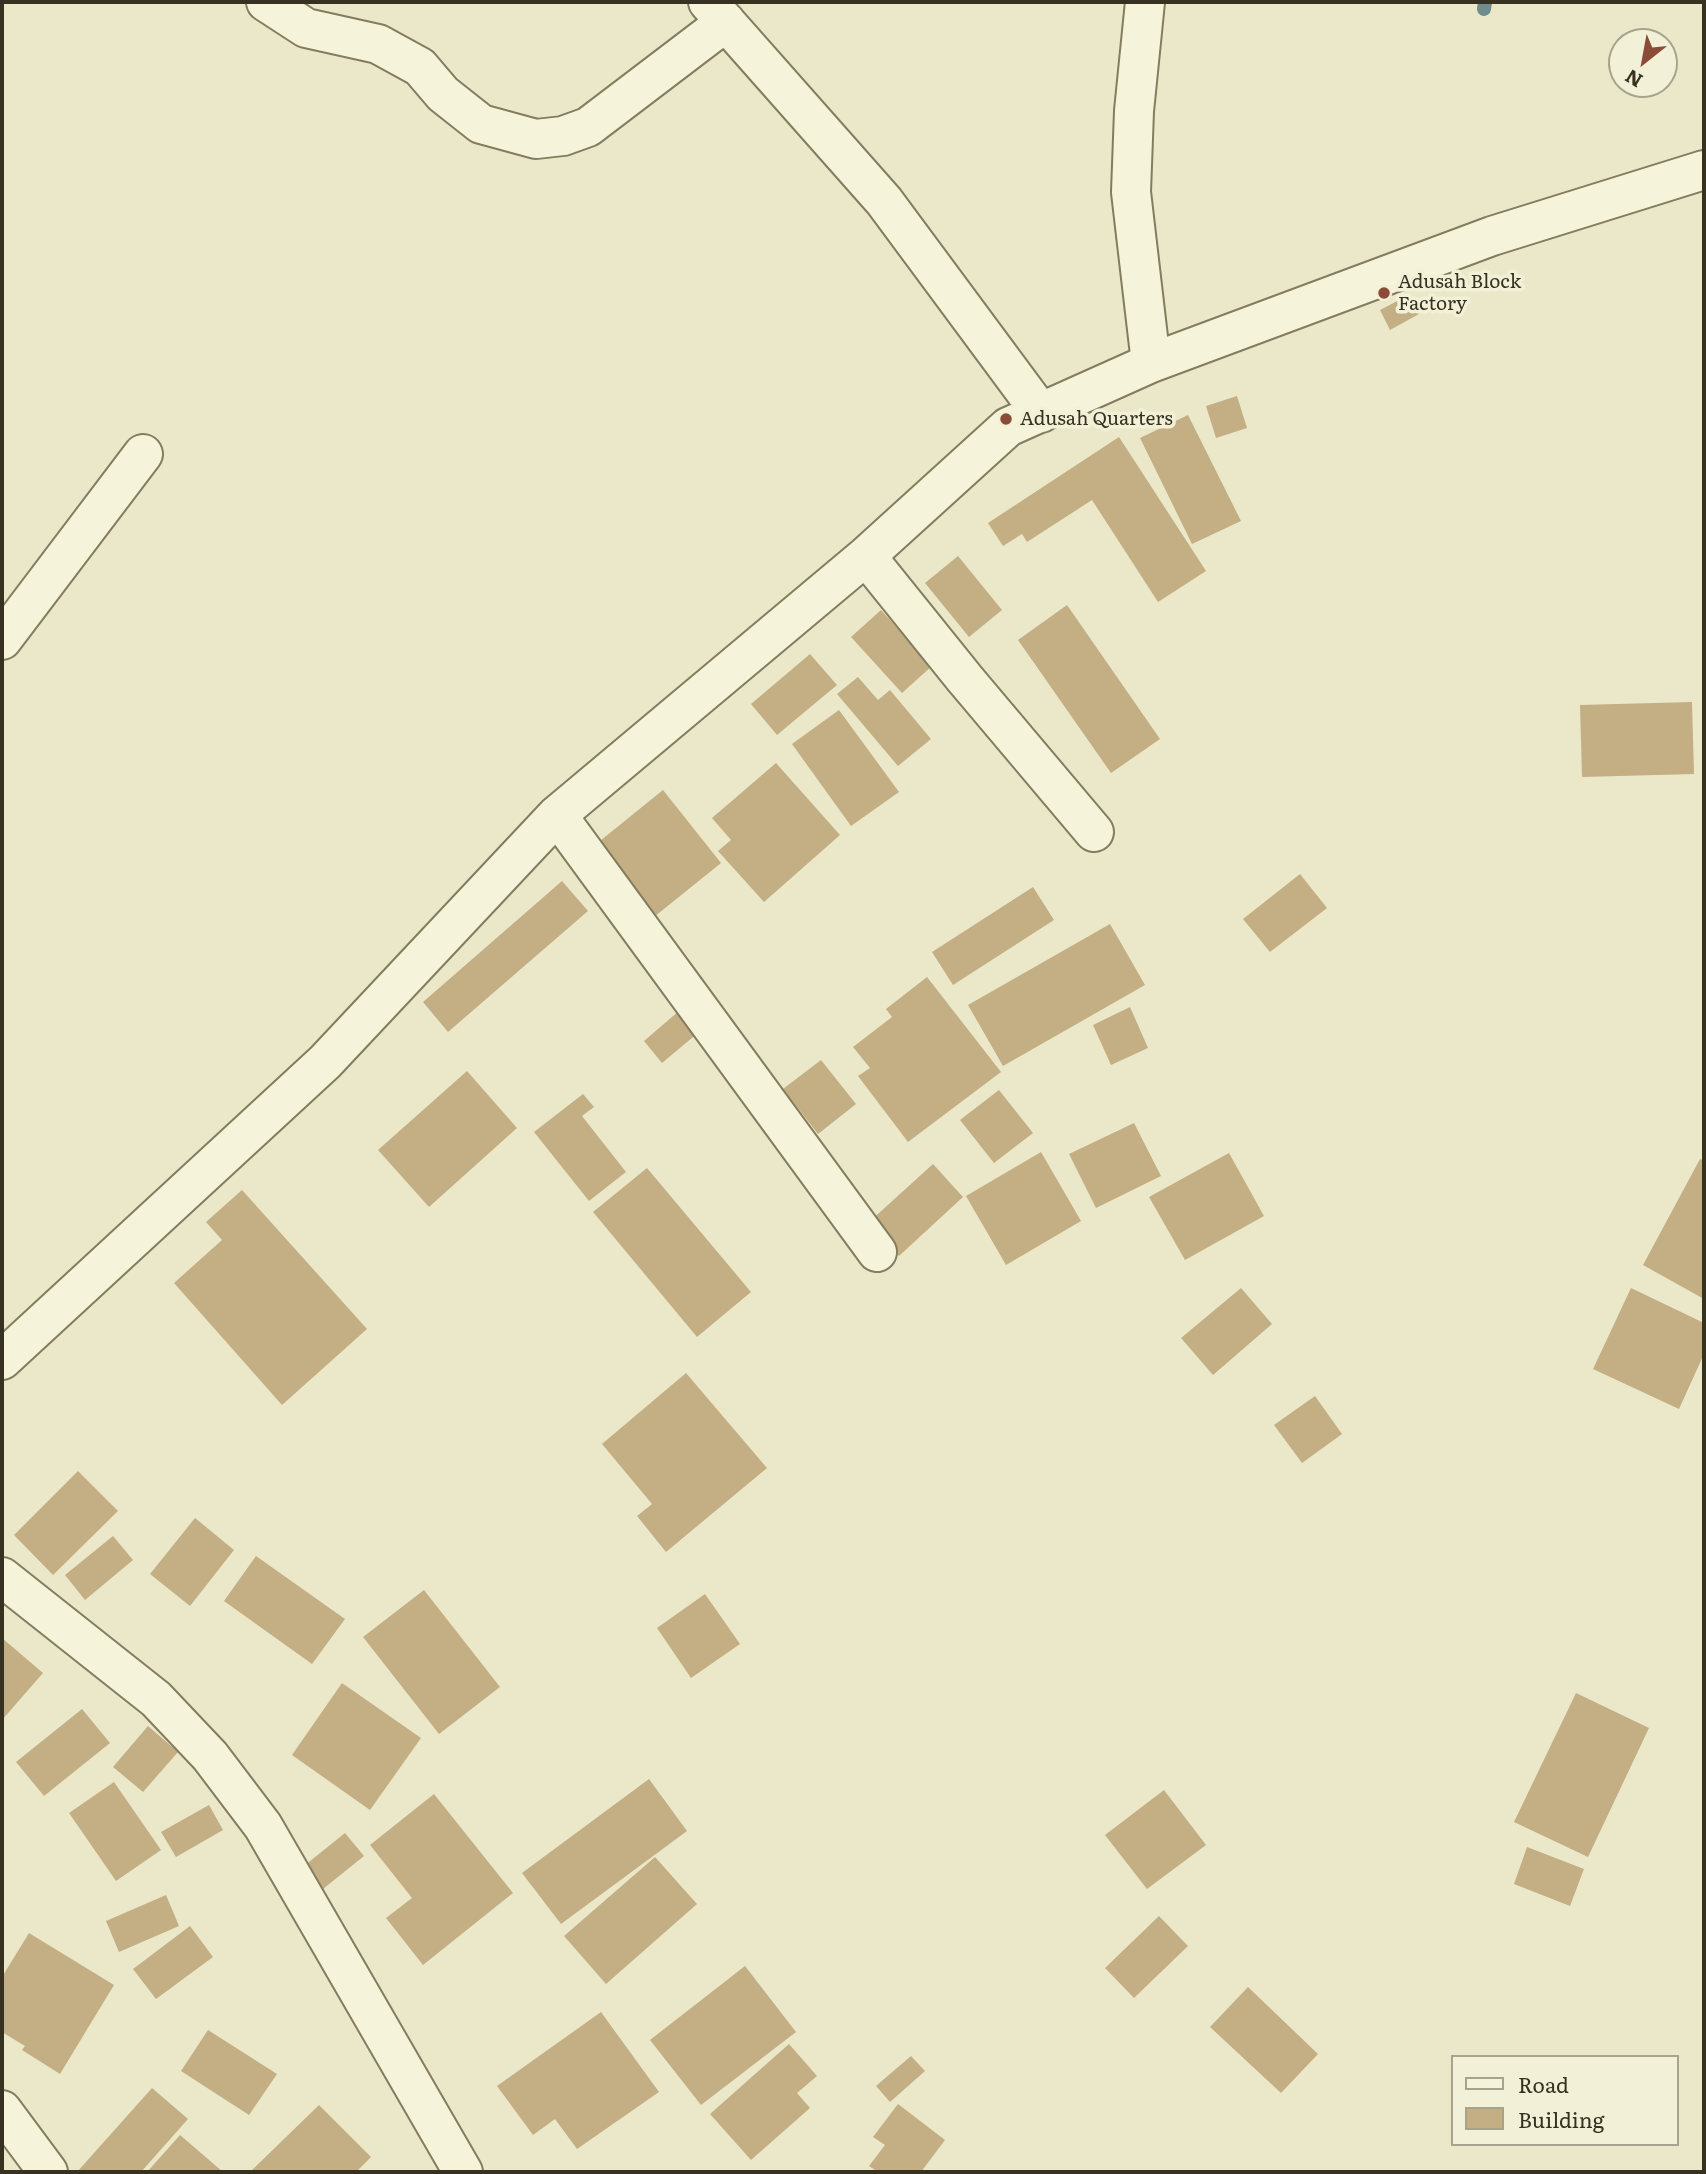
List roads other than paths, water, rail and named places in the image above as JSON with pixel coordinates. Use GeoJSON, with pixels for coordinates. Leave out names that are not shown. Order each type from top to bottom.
{"type":"FeatureCollection","features":[{"type":"Feature","properties":{"kind":"street"},"geometry":{"type":"LineString","coordinates":[[266,2],[306,28],[378,44],[420,66],[443,94],[481,124],[536,139],[563,136],[588,127],[717,12],[884,201],[1041,413]]}},
{"type":"Feature","properties":{"kind":"street"},"geometry":{"type":"LineString","coordinates":[[1145,2],[1134,111],[1131,192],[1151,363]]}},
{"type":"Feature","properties":{"kind":"street"},"geometry":{"type":"LineString","coordinates":[[2,1360],[325,1062],[557,815],[866,556],[1008,427],[1151,363],[1492,236],[1704,170]]}},
{"type":"Feature","properties":{"kind":"street"},"geometry":{"type":"LineString","coordinates":[[2,640],[143,454]]}},
{"type":"Feature","properties":{"kind":"street"},"geometry":{"type":"LineString","coordinates":[[866,556],[1094,832]]}},
{"type":"Feature","properties":{"kind":"street"},"geometry":{"type":"LineString","coordinates":[[557,815],[877,1252]]}},
{"type":"Feature","properties":{"kind":"street"},"geometry":{"type":"LineString","coordinates":[[2,1577],[156,1699],[217,1766],[264,1826],[463,2172]]}},
{"type":"Feature","properties":{"kind":"street"},"geometry":{"type":"LineString","coordinates":[[2,2110],[48,2172]]}},
{"type":"Feature","properties":{"kind":"waterway"},"geometry":{"type":"LineString","coordinates":[[1484,9],[1485,2]]}},
{"type":"Feature","properties":{"kind":"place","name":"Adusah Block Factory"},"geometry":{"type":"Point","coordinates":[1384,293]}},
{"type":"Feature","properties":{"kind":"place","name":"Adusah Quarters"},"geometry":{"type":"Point","coordinates":[1006,419]}}]}
